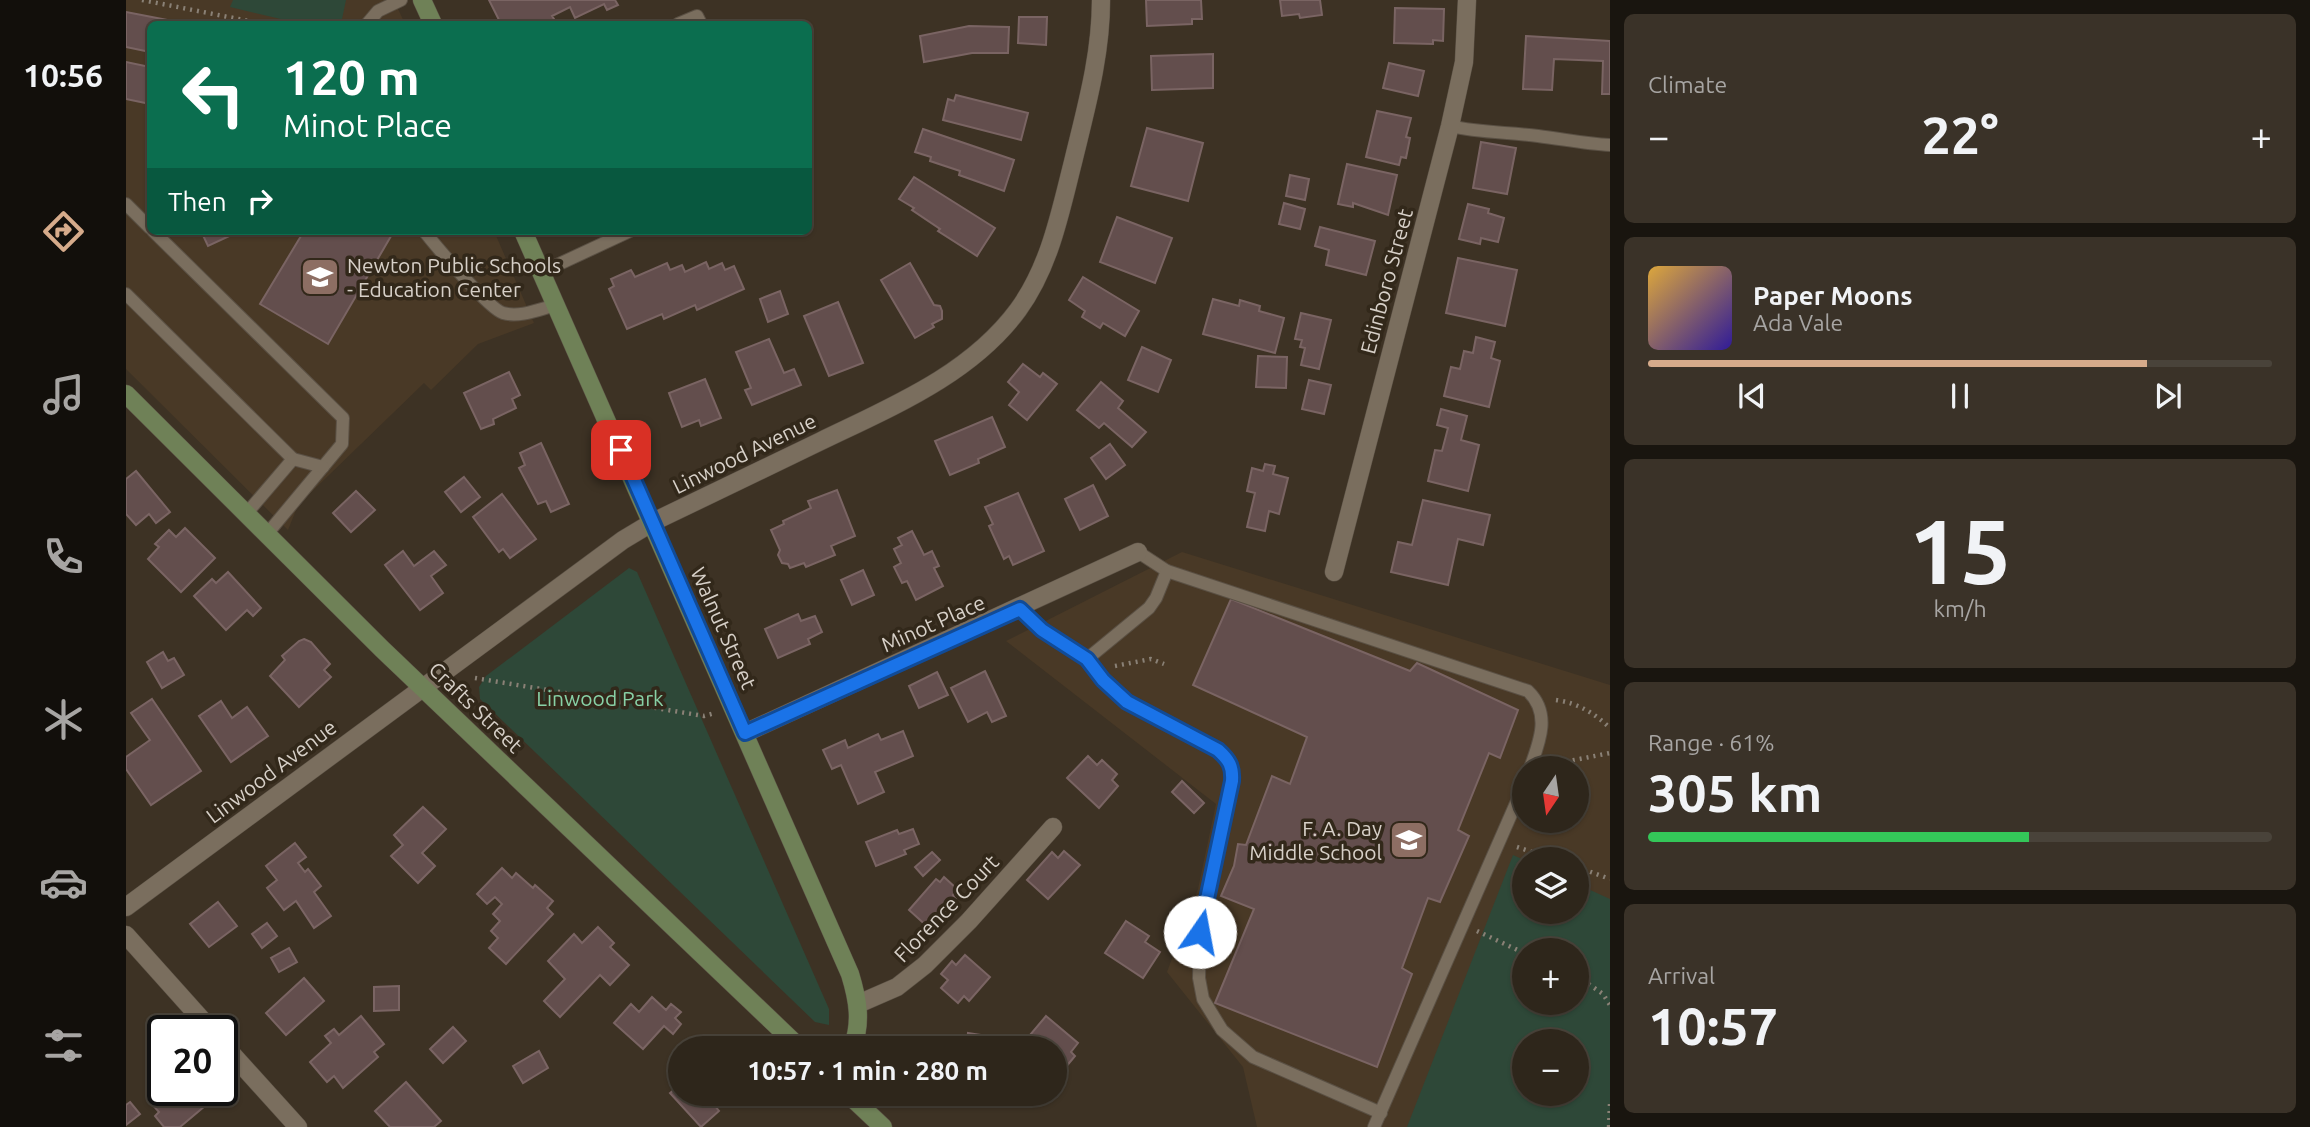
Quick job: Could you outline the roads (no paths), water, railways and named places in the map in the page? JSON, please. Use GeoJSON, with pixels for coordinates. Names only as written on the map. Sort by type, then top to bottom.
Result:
{"type":"FeatureCollection","features":[{"type":"Feature","properties":{"kind":"main road"},"geometry":{"type":"LineString","coordinates":[[422,0],[432,21]]}},
{"type":"Feature","properties":{"kind":"main road","name":"Walnut Street"},"geometry":{"type":"LineString","coordinates":[[525,235],[846,965],[858,1004],[856,1036]]}},
{"type":"Feature","properties":{"kind":"main road","name":"Crafts Street"},"geometry":{"type":"LineString","coordinates":[[126,394],[422,687],[787,1036]]}},
{"type":"Feature","properties":{"kind":"main road"},"geometry":{"type":"LineString","coordinates":[[861,1106],[883,1127]]}},
{"type":"Feature","properties":{"kind":"street","name":"Linwood Avenue"},"geometry":{"type":"LineString","coordinates":[[126,907],[622,540],[653,522],[918,393],[962,365],[1008,322],[1033,285],[1054,236],[1094,76],[1101,0]]}},
{"type":"Feature","properties":{"kind":"street","name":"Edinboro Street"},"geometry":{"type":"LineString","coordinates":[[1334,572],[1450,126],[1464,62],[1467,0]]}},
{"type":"Feature","properties":{"kind":"street","name":"Minot Place"},"geometry":{"type":"LineString","coordinates":[[745,733],[1020,609],[1138,552]]}},
{"type":"Feature","properties":{"kind":"street","name":"Florence Court"},"geometry":{"type":"LineString","coordinates":[[858,1004],[897,986],[925,965],[1054,827]]}},
{"type":"Feature","properties":{"kind":"street"},"geometry":{"type":"LineString","coordinates":[[126,935],[198,1015]]}},
{"type":"Feature","properties":{"kind":"street"},"geometry":{"type":"LineString","coordinates":[[238,1061],[298,1127]]}},
{"type":"Feature","properties":{"kind":"lane"},"geometry":{"type":"LineString","coordinates":[[370,21],[378,11],[401,0]]}},
{"type":"Feature","properties":{"kind":"lane"},"geometry":{"type":"LineString","coordinates":[[685,21],[697,16],[700,21]]}},
{"type":"Feature","properties":{"kind":"lane"},"geometry":{"type":"LineString","coordinates":[[1450,126],[1477,132],[1535,135],[1584,144],[1610,145]]}},
{"type":"Feature","properties":{"kind":"lane"},"geometry":{"type":"LineString","coordinates":[[126,204],[147,225]]}},
{"type":"Feature","properties":{"kind":"lane"},"geometry":{"type":"LineString","coordinates":[[157,235],[343,418],[342,444],[267,534]]}},
{"type":"Feature","properties":{"kind":"lane"},"geometry":{"type":"LineString","coordinates":[[428,235],[474,288],[501,313],[521,314],[556,305]]}},
{"type":"Feature","properties":{"kind":"lane"},"geometry":{"type":"LineString","coordinates":[[542,272],[621,235]]}},
{"type":"Feature","properties":{"kind":"lane"},"geometry":{"type":"LineString","coordinates":[[126,294],[293,459],[323,467]]}},
{"type":"Feature","properties":{"kind":"lane"},"geometry":{"type":"LineString","coordinates":[[246,514],[293,459]]}},
{"type":"Feature","properties":{"kind":"lane"},"geometry":{"type":"LineString","coordinates":[[1138,552],[1167,571],[1528,691],[1538,701],[1543,713],[1534,756]]}},
{"type":"Feature","properties":{"kind":"lane"},"geometry":{"type":"LineString","coordinates":[[1087,659],[1149,608],[1167,571]]}},
{"type":"Feature","properties":{"kind":"lane"},"geometry":{"type":"LineString","coordinates":[[1020,609],[1042,630],[1087,659],[1103,680],[1127,702],[1218,750],[1229,760],[1233,769],[1200,932],[1198,956],[1203,999],[1222,1030],[1253,1057],[1381,1112]]}},
{"type":"Feature","properties":{"kind":"lane"},"geometry":{"type":"LineString","coordinates":[[1374,1127],[1512,812]]}},
{"type":"Feature","properties":{"kind":"place","name":"Newton Public Schools - Education Center"},"geometry":{"type":"Point","coordinates":[320,277]}},
{"type":"Feature","properties":{"kind":"place","name":"F. A. Day Middle School"},"geometry":{"type":"Point","coordinates":[1409,840]}},
{"type":"Feature","properties":{"kind":"park label","name":"Linwood Park"},"geometry":{"type":"Point","coordinates":[600,698]}}]}
